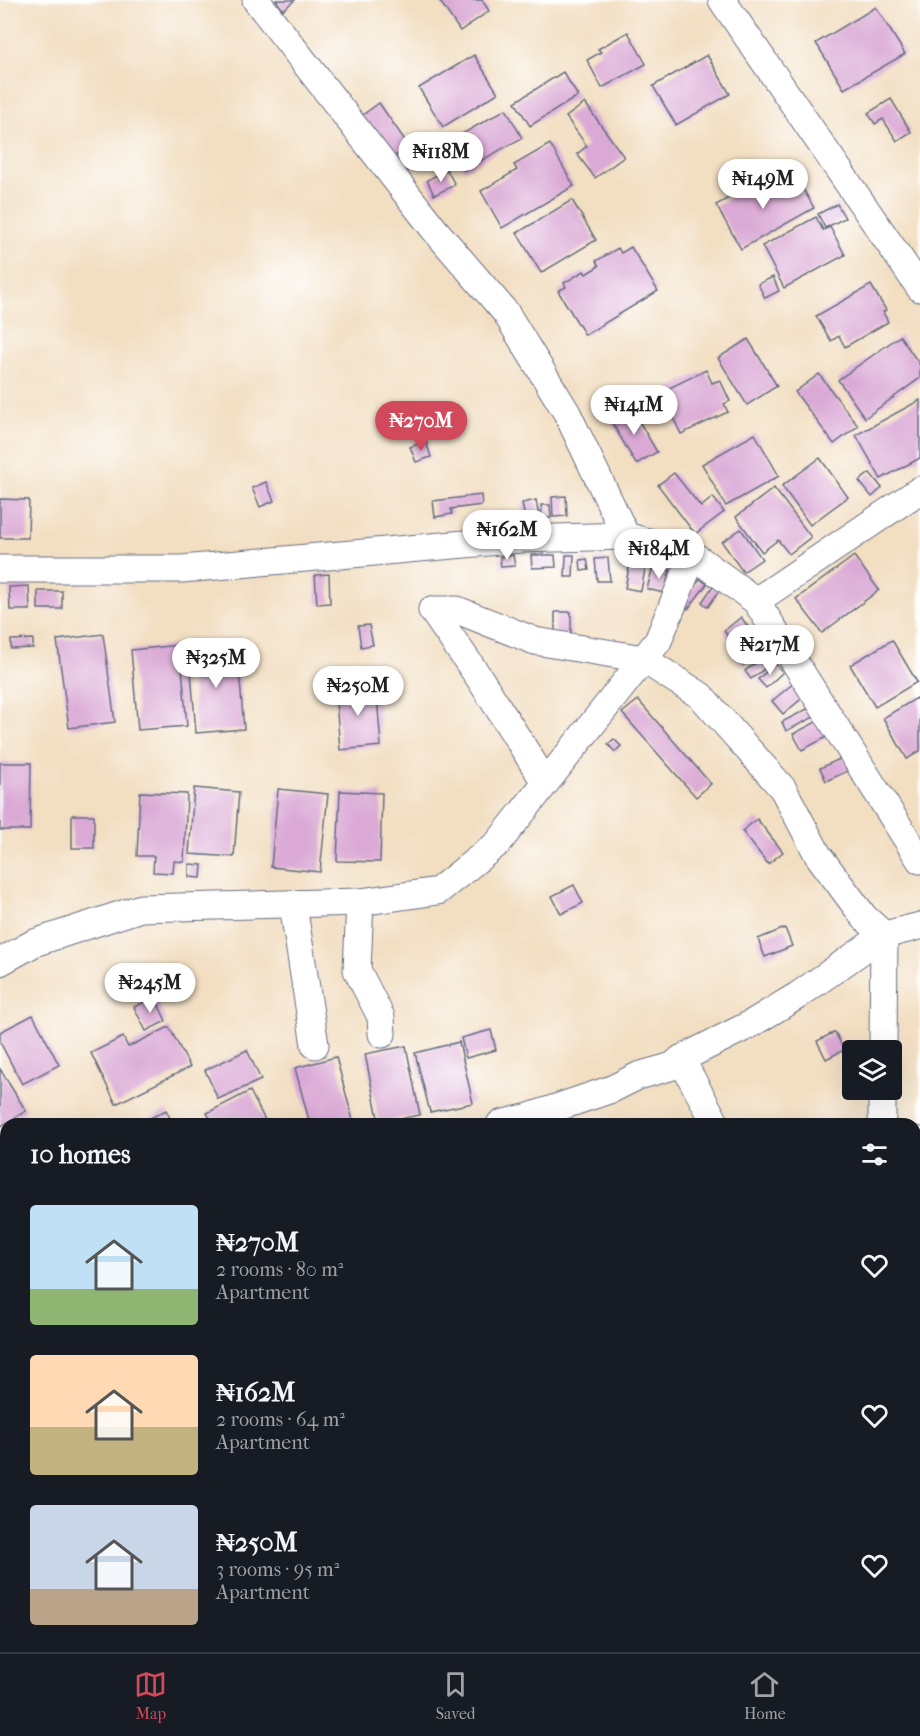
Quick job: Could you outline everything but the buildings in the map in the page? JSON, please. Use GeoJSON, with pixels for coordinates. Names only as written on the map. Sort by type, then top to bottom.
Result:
{"type":"FeatureCollection","features":[{"type":"Feature","properties":{"kind":"street"},"geometry":{"type":"LineString","coordinates":[[256,0],[434,229],[506,313],[567,413],[626,536]]}},
{"type":"Feature","properties":{"kind":"street"},"geometry":{"type":"LineString","coordinates":[[722,0],[920,288]]}},
{"type":"Feature","properties":{"kind":"street"},"geometry":{"type":"LineString","coordinates":[[756,601],[920,490]]}},
{"type":"Feature","properties":{"kind":"street"},"geometry":{"type":"LineString","coordinates":[[0,569],[183,569],[521,539],[626,536],[693,555],[756,601],[919,854]]}},
{"type":"Feature","properties":{"kind":"street"},"geometry":{"type":"LineString","coordinates":[[1,959],[34,943],[141,908],[360,902],[438,891],[498,843],[658,641],[693,555]]}},
{"type":"Feature","properties":{"kind":"street"},"geometry":{"type":"LineString","coordinates":[[545,782],[468,660],[432,610],[457,610],[535,641],[643,659],[701,696],[783,789],[818,855],[864,917],[884,935],[883,1040]]}},
{"type":"Feature","properties":{"kind":"street"},"geometry":{"type":"LineString","coordinates":[[360,902],[357,970],[381,1017],[382,1034]]}},
{"type":"Feature","properties":{"kind":"street"},"geometry":{"type":"LineString","coordinates":[[293,905],[315,1044]]}},
{"type":"Feature","properties":{"kind":"street"},"geometry":{"type":"LineString","coordinates":[[525,1118],[612,1089],[638,1076],[673,1066],[681,1059],[749,1025],[797,996],[884,935],[920,926]]}},
{"type":"Feature","properties":{"kind":"street"},"geometry":{"type":"LineString","coordinates":[[681,1059],[713,1118]]}}]}
